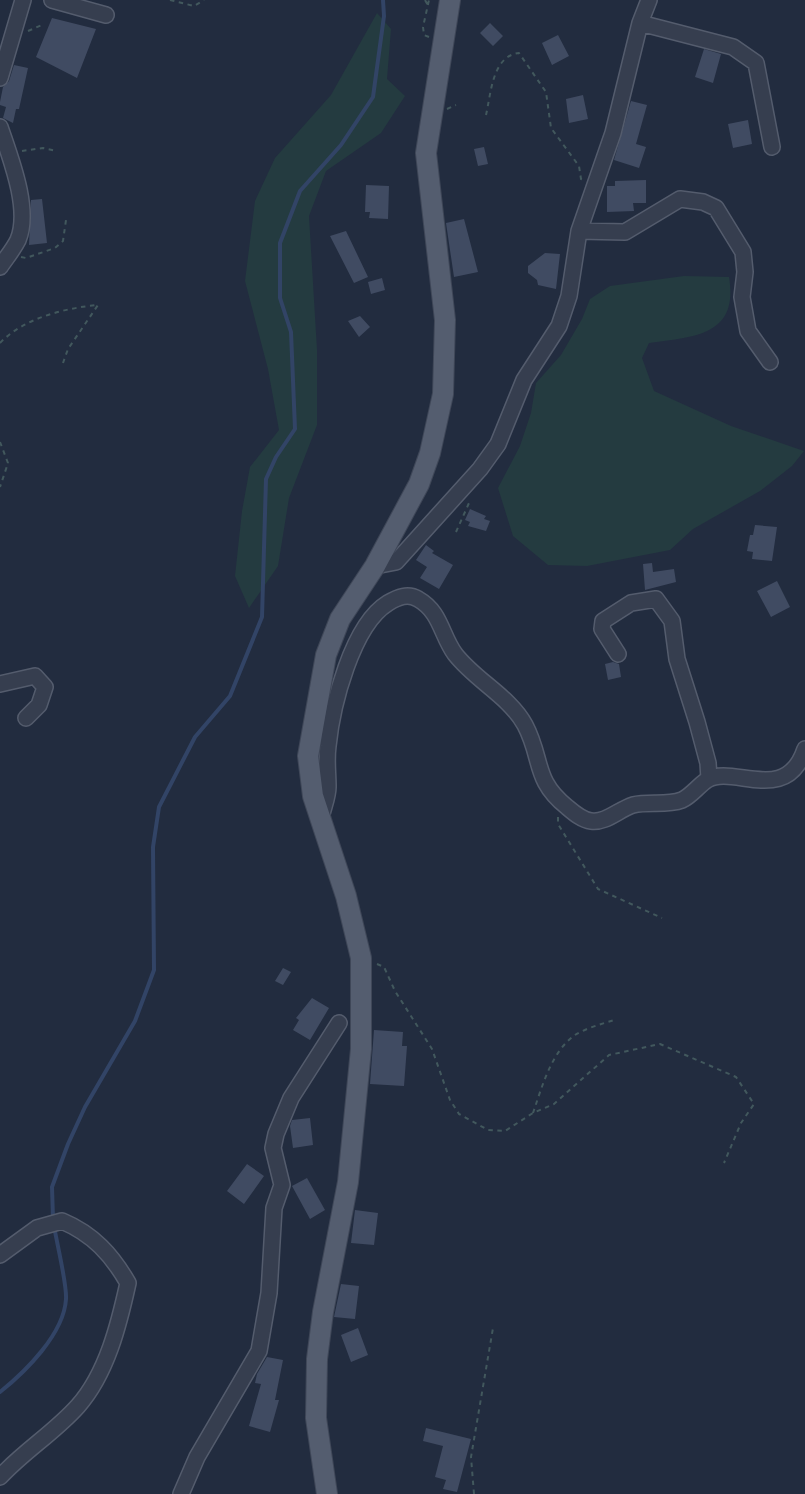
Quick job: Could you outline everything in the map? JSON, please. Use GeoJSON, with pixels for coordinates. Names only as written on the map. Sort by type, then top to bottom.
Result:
{"type":"FeatureCollection","features":[{"type":"Feature","properties":{"kind":"main road"},"geometry":{"type":"LineString","coordinates":[[327,1494],[316,1418],[317,1359],[323,1312],[348,1182],[361,1049],[361,958],[346,896],[313,796],[308,756],[326,656],[340,619],[408,510],[430,453],[443,394],[445,320],[426,153],[450,0]]}},
{"type":"Feature","properties":{"kind":"street"},"geometry":{"type":"LineString","coordinates":[[0,78],[23,0]]}},
{"type":"Feature","properties":{"kind":"street"},"geometry":{"type":"LineString","coordinates":[[51,0],[106,15]]}},
{"type":"Feature","properties":{"kind":"street"},"geometry":{"type":"LineString","coordinates":[[375,566],[396,562],[498,444],[524,380],[559,326],[569,296],[579,231],[613,133],[640,23],[649,0]]}},
{"type":"Feature","properties":{"kind":"street"},"geometry":{"type":"LineString","coordinates":[[640,23],[733,47],[756,63],[772,147]]}},
{"type":"Feature","properties":{"kind":"street"},"geometry":{"type":"LineString","coordinates":[[0,127],[10,154],[20,211],[18,238],[0,267]]}},
{"type":"Feature","properties":{"kind":"street"},"geometry":{"type":"LineString","coordinates":[[579,231],[625,232],[680,199],[702,202],[716,208],[743,252],[745,272],[742,297],[748,331],[770,362]]}},
{"type":"Feature","properties":{"kind":"street"},"geometry":{"type":"LineString","coordinates":[[321,818],[328,789],[330,726],[345,675],[366,627],[374,616],[385,605],[404,596],[413,596],[428,606],[441,623],[449,646],[459,659],[480,681],[514,708],[534,746],[543,781],[563,804],[583,819],[592,822],[605,820],[632,806],[668,804],[684,799],[709,779],[735,778],[751,781],[789,774],[797,766],[805,750]]}},
{"type":"Feature","properties":{"kind":"street"},"geometry":{"type":"LineString","coordinates":[[618,654],[602,629],[603,621],[631,603],[656,599],[672,621],[677,659],[702,743],[709,779]]}},
{"type":"Feature","properties":{"kind":"street"},"geometry":{"type":"LineString","coordinates":[[0,684],[35,676],[45,687],[39,705],[26,718]]}},
{"type":"Feature","properties":{"kind":"street"},"geometry":{"type":"LineString","coordinates":[[181,1494],[197,1457],[259,1351],[269,1293],[274,1208],[282,1185],[273,1148],[276,1134],[291,1098],[339,1023]]}},
{"type":"Feature","properties":{"kind":"street"},"geometry":{"type":"LineString","coordinates":[[0,1255],[37,1228],[62,1221],[85,1233],[112,1256],[128,1283],[120,1322],[103,1365],[79,1405],[18,1457],[0,1477]]}},
{"type":"Feature","properties":{"kind":"path"},"geometry":{"type":"LineString","coordinates":[[170,0],[194,6],[204,0]]}},
{"type":"Feature","properties":{"kind":"path"},"geometry":{"type":"LineString","coordinates":[[425,0],[429,7]]}},
{"type":"Feature","properties":{"kind":"path"},"geometry":{"type":"LineString","coordinates":[[429,0],[423,27],[424,35],[443,41]]}},
{"type":"Feature","properties":{"kind":"path"},"geometry":{"type":"LineString","coordinates":[[486,115],[497,71],[503,60],[519,52],[546,92],[554,134],[579,166],[581,178],[595,184]]}},
{"type":"Feature","properties":{"kind":"path"},"geometry":{"type":"LineString","coordinates":[[10,154],[43,148],[57,151]]}},
{"type":"Feature","properties":{"kind":"path"},"geometry":{"type":"LineString","coordinates":[[11,252],[26,258],[55,248],[63,241],[66,220]]}},
{"type":"Feature","properties":{"kind":"path"},"geometry":{"type":"LineString","coordinates":[[0,343],[17,329],[38,318],[98,305],[68,349],[63,363]]}},
{"type":"Feature","properties":{"kind":"path"},"geometry":{"type":"LineString","coordinates":[[0,442],[8,463],[0,487]]}},
{"type":"Feature","properties":{"kind":"path"},"geometry":{"type":"LineString","coordinates":[[456,532],[469,503],[460,490]]}},
{"type":"Feature","properties":{"kind":"path"},"geometry":{"type":"LineString","coordinates":[[563,804],[558,814],[558,824],[598,889],[662,918]]}},
{"type":"Feature","properties":{"kind":"path"},"geometry":{"type":"LineString","coordinates":[[361,958],[384,967],[395,991],[432,1049],[450,1100],[459,1114],[488,1130],[505,1131],[533,1113],[554,1104],[609,1055],[660,1044],[736,1077],[754,1104],[741,1123],[724,1163]]}},
{"type":"Feature","properties":{"kind":"path"},"geometry":{"type":"LineString","coordinates":[[533,1113],[546,1076],[559,1051],[575,1035],[614,1020]]}},
{"type":"Feature","properties":{"kind":"path"},"geometry":{"type":"LineString","coordinates":[[474,1494],[473,1446],[493,1328]]}},
{"type":"Feature","properties":{"kind":"green space"},"geometry":{"type":"Polygon","coordinates":[[[377,13],[391,29],[387,79],[405,96],[381,133],[326,171],[309,216],[317,350],[317,425],[289,498],[278,566],[249,608],[235,576],[242,511],[250,467],[279,430],[268,369],[245,281],[255,201],[275,158],[331,95],[377,13]]]}},
{"type":"Feature","properties":{"kind":"green space"},"geometry":{"type":"Polygon","coordinates":[[[684,276],[729,277],[730,297],[727,311],[720,322],[710,330],[697,335],[649,343],[642,358],[654,391],[731,426],[804,451],[792,466],[760,491],[693,529],[670,550],[587,566],[548,565],[513,536],[498,488],[520,446],[531,413],[536,383],[561,355],[582,319],[590,299],[610,286],[684,276]]]}},
{"type":"Feature","properties":{"kind":"building"},"geometry":{"type":"Polygon","coordinates":[[[52,18],[96,29],[77,78],[36,57],[52,18]]]}},
{"type":"Feature","properties":{"kind":"building"},"geometry":{"type":"Polygon","coordinates":[[[490,23],[503,36],[493,46],[480,33],[490,23]]]}},
{"type":"Feature","properties":{"kind":"building"},"geometry":{"type":"Polygon","coordinates":[[[558,35],[569,56],[552,65],[542,43],[558,35]]]}},
{"type":"Feature","properties":{"kind":"building"},"geometry":{"type":"Polygon","coordinates":[[[704,49],[721,54],[713,83],[695,77],[704,49]]]}},
{"type":"Feature","properties":{"kind":"building"},"geometry":{"type":"Polygon","coordinates":[[[14,65],[28,68],[19,109],[16,109],[13,123],[3,118],[6,107],[0,105],[0,102],[3,87],[9,81],[14,65]]]}},
{"type":"Feature","properties":{"kind":"building"},"geometry":{"type":"Polygon","coordinates":[[[583,95],[588,119],[569,123],[566,99],[583,95]]]}},
{"type":"Feature","properties":{"kind":"building"},"geometry":{"type":"Polygon","coordinates":[[[631,101],[647,105],[636,144],[646,147],[639,168],[614,160],[631,101]]]}},
{"type":"Feature","properties":{"kind":"building"},"geometry":{"type":"Polygon","coordinates":[[[748,120],[752,144],[733,148],[728,124],[748,120]]]}},
{"type":"Feature","properties":{"kind":"building"},"geometry":{"type":"Polygon","coordinates":[[[484,147],[488,164],[478,166],[474,149],[484,147]]]}},
{"type":"Feature","properties":{"kind":"building"},"geometry":{"type":"Polygon","coordinates":[[[646,180],[646,203],[633,203],[634,211],[607,212],[607,186],[615,186],[615,181],[646,180]]]}},
{"type":"Feature","properties":{"kind":"building"},"geometry":{"type":"Polygon","coordinates":[[[366,185],[389,186],[388,219],[369,218],[370,212],[365,212],[366,185]]]}},
{"type":"Feature","properties":{"kind":"building"},"geometry":{"type":"Polygon","coordinates":[[[42,199],[47,243],[29,245],[31,200],[42,199]]]}},
{"type":"Feature","properties":{"kind":"building"},"geometry":{"type":"Polygon","coordinates":[[[464,219],[478,272],[454,277],[446,223],[464,219]]]}},
{"type":"Feature","properties":{"kind":"building"},"geometry":{"type":"Polygon","coordinates":[[[346,231],[368,277],[354,283],[330,236],[346,231]]]}},
{"type":"Feature","properties":{"kind":"building"},"geometry":{"type":"Polygon","coordinates":[[[545,253],[560,254],[556,289],[538,285],[537,280],[528,273],[528,266],[545,253]]]}},
{"type":"Feature","properties":{"kind":"building"},"geometry":{"type":"Polygon","coordinates":[[[382,278],[385,290],[371,294],[368,282],[382,278]]]}},
{"type":"Feature","properties":{"kind":"building"},"geometry":{"type":"Polygon","coordinates":[[[360,316],[370,327],[359,337],[348,321],[360,316]]]}},
{"type":"Feature","properties":{"kind":"building"},"geometry":{"type":"Polygon","coordinates":[[[470,509],[486,516],[484,519],[490,521],[486,531],[468,526],[470,522],[465,520],[470,509]]]}},
{"type":"Feature","properties":{"kind":"building"},"geometry":{"type":"Polygon","coordinates":[[[755,525],[777,527],[772,561],[752,559],[753,552],[747,551],[750,535],[753,535],[755,525]]]}},
{"type":"Feature","properties":{"kind":"building"},"geometry":{"type":"Polygon","coordinates":[[[426,545],[434,551],[432,553],[453,565],[439,589],[420,578],[427,567],[416,560],[426,545]]]}},
{"type":"Feature","properties":{"kind":"building"},"geometry":{"type":"Polygon","coordinates":[[[652,563],[653,572],[674,569],[676,582],[645,590],[643,564],[652,563]]]}},
{"type":"Feature","properties":{"kind":"building"},"geometry":{"type":"Polygon","coordinates":[[[777,581],[790,607],[771,617],[757,591],[777,581]]]}},
{"type":"Feature","properties":{"kind":"building"},"geometry":{"type":"Polygon","coordinates":[[[613,662],[619,664],[621,677],[608,680],[605,664],[613,662]]]}},
{"type":"Feature","properties":{"kind":"building"},"geometry":{"type":"Polygon","coordinates":[[[283,968],[291,972],[283,985],[275,981],[283,968]]]}},
{"type":"Feature","properties":{"kind":"building"},"geometry":{"type":"Polygon","coordinates":[[[312,998],[329,1008],[310,1040],[293,1030],[299,1020],[296,1018],[312,998]]]}},
{"type":"Feature","properties":{"kind":"building"},"geometry":{"type":"Polygon","coordinates":[[[374,1030],[403,1032],[402,1046],[407,1046],[404,1086],[370,1084],[374,1030]]]}},
{"type":"Feature","properties":{"kind":"building"},"geometry":{"type":"Polygon","coordinates":[[[310,1118],[313,1145],[293,1148],[290,1126],[292,1120],[310,1118]]]}},
{"type":"Feature","properties":{"kind":"building"},"geometry":{"type":"Polygon","coordinates":[[[247,1164],[264,1176],[244,1204],[227,1191],[247,1164]]]}},
{"type":"Feature","properties":{"kind":"building"},"geometry":{"type":"Polygon","coordinates":[[[307,1178],[325,1210],[310,1219],[292,1186],[307,1178]]]}},
{"type":"Feature","properties":{"kind":"building"},"geometry":{"type":"Polygon","coordinates":[[[355,1210],[378,1213],[374,1245],[351,1243],[355,1210]]]}},
{"type":"Feature","properties":{"kind":"building"},"geometry":{"type":"Polygon","coordinates":[[[341,1284],[359,1286],[355,1319],[334,1317],[341,1284]]]}},
{"type":"Feature","properties":{"kind":"building"},"geometry":{"type":"Polygon","coordinates":[[[358,1328],[368,1355],[351,1362],[341,1335],[358,1328]]]}},
{"type":"Feature","properties":{"kind":"building"},"geometry":{"type":"Polygon","coordinates":[[[267,1357],[283,1360],[275,1400],[279,1400],[270,1432],[249,1426],[261,1384],[255,1383],[257,1374],[267,1357]]]}},
{"type":"Feature","properties":{"kind":"building"},"geometry":{"type":"Polygon","coordinates":[[[426,1428],[471,1439],[457,1492],[443,1489],[446,1480],[435,1477],[443,1446],[423,1441],[426,1428]]]}},
{"type":"Feature","properties":{"kind":"waterway"},"geometry":{"type":"LineString","coordinates":[[53,1219],[52,1187],[68,1144],[85,1107],[135,1021],[154,970],[153,847],[159,807],[195,737],[230,696],[262,617],[266,479],[276,457],[295,429],[291,332],[280,298],[280,243],[300,191],[341,145],[373,97],[384,16],[383,0]]}},
{"type":"Feature","properties":{"kind":"waterway"},"geometry":{"type":"LineString","coordinates":[[0,1392],[42,1351],[51,1339],[64,1312],[65,1284],[54,1226]]}}]}
